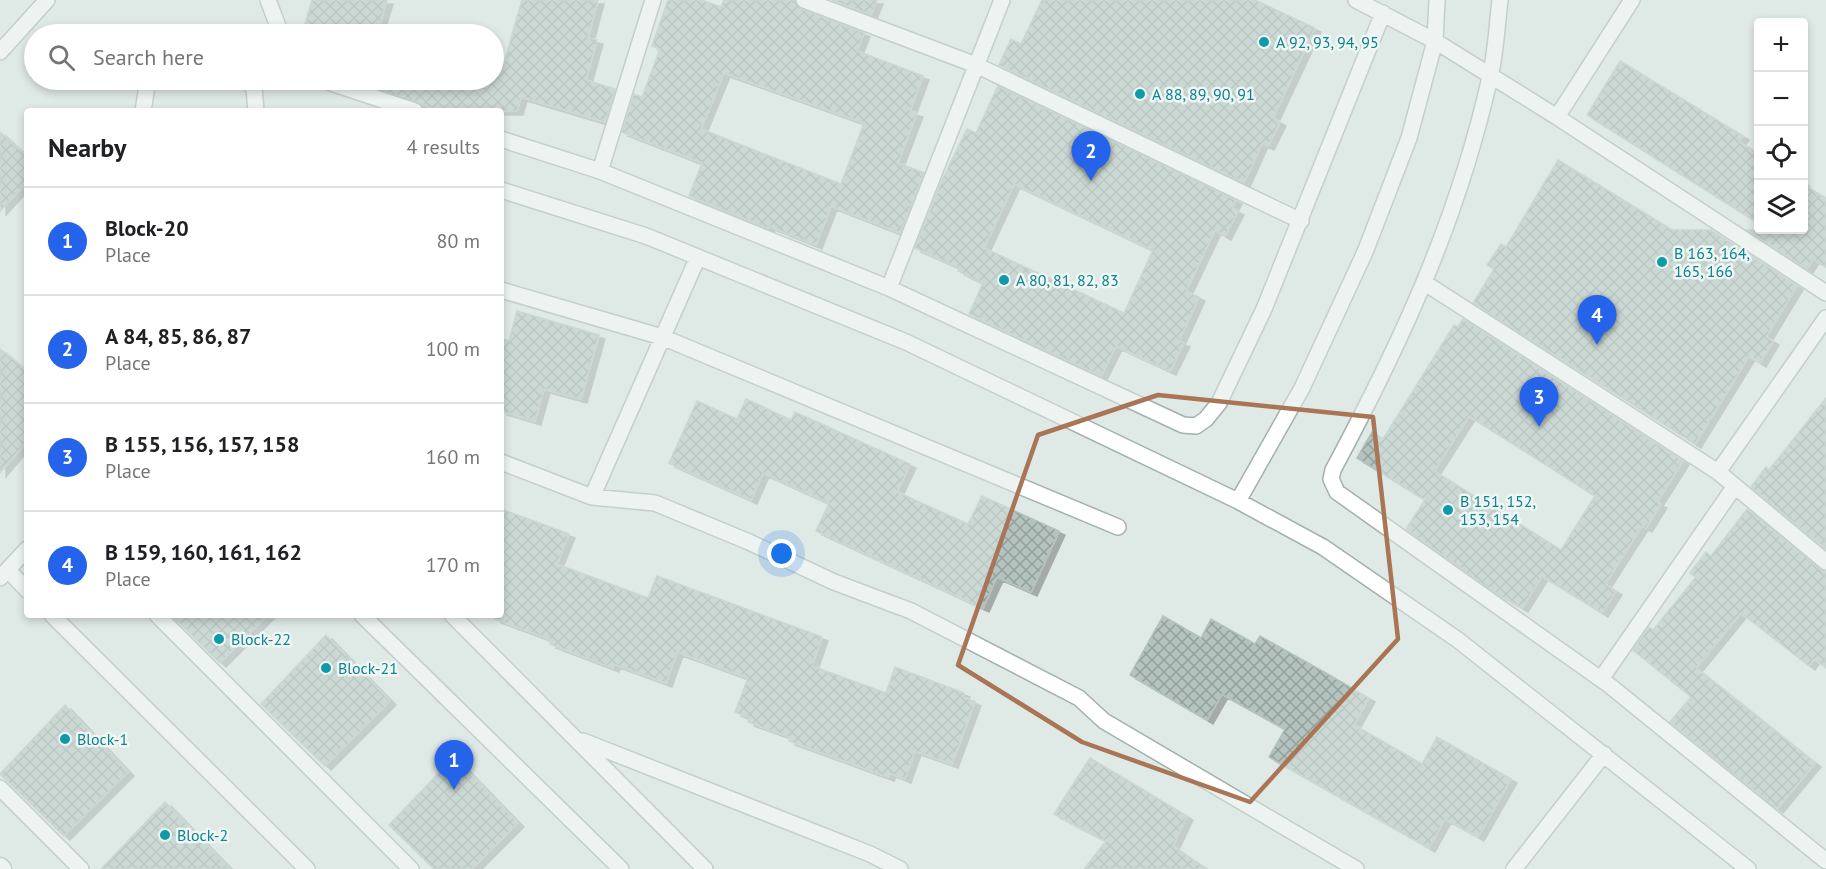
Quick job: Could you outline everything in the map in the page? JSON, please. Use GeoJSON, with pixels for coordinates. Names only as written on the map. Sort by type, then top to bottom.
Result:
{"type":"FeatureCollection","features":[{"type":"Feature","properties":{"kind":"lane"},"geometry":{"type":"LineString","coordinates":[[0,52],[47,0]]}},
{"type":"Feature","properties":{"kind":"lane"},"geometry":{"type":"LineString","coordinates":[[600,171],[653,0]]}},
{"type":"Feature","properties":{"kind":"lane"},"geometry":{"type":"LineString","coordinates":[[804,0],[976,65],[1301,221]]}},
{"type":"Feature","properties":{"kind":"lane"},"geometry":{"type":"LineString","coordinates":[[889,288],[1002,0]]}},
{"type":"Feature","properties":{"kind":"lane"},"geometry":{"type":"LineString","coordinates":[[1356,0],[1435,41],[1557,117],[1826,293]]}},
{"type":"Feature","properties":{"kind":"lane"},"geometry":{"type":"LineString","coordinates":[[1238,501],[1302,388],[1365,252],[1409,138],[1435,41],[1437,0]]}},
{"type":"Feature","properties":{"kind":"lane"},"geometry":{"type":"LineString","coordinates":[[1500,0],[1490,76],[1448,224],[1425,283],[1386,370],[1333,470],[1333,486],[1356,506],[1601,679],[1826,861]]}},
{"type":"Feature","properties":{"kind":"lane"},"geometry":{"type":"LineString","coordinates":[[1557,117],[1632,0]]}},
{"type":"Feature","properties":{"kind":"lane"},"geometry":{"type":"LineString","coordinates":[[270,1],[278,24]]}},
{"type":"Feature","properties":{"kind":"lane"},"geometry":{"type":"LineString","coordinates":[[504,140],[600,171],[889,288],[1183,425],[1196,426],[1206,419],[1219,403],[1264,309],[1383,13]]}},
{"type":"Feature","properties":{"kind":"lane"},"geometry":{"type":"LineString","coordinates":[[143,108],[146,90]]}},
{"type":"Feature","properties":{"kind":"lane"},"geometry":{"type":"LineString","coordinates":[[254,90],[256,108]]}},
{"type":"Feature","properties":{"kind":"lane"},"geometry":{"type":"LineString","coordinates":[[352,90],[406,108]]}},
{"type":"Feature","properties":{"kind":"lane"},"geometry":{"type":"LineString","coordinates":[[504,191],[646,236],[906,342],[1238,501],[1323,547],[1449,633],[1748,869]]}},
{"type":"Feature","properties":{"kind":"lane"},"geometry":{"type":"LineString","coordinates":[[592,497],[698,257]]}},
{"type":"Feature","properties":{"kind":"lane"},"geometry":{"type":"LineString","coordinates":[[1425,283],[1718,472],[1826,562]]}},
{"type":"Feature","properties":{"kind":"lane"},"geometry":{"type":"LineString","coordinates":[[504,291],[662,337],[1118,527]]}},
{"type":"Feature","properties":{"kind":"lane"},"geometry":{"type":"LineString","coordinates":[[1718,472],[1826,318]]}},
{"type":"Feature","properties":{"kind":"lane"},"geometry":{"type":"LineString","coordinates":[[504,463],[592,497],[655,503],[749,542],[834,582],[911,611],[1079,698],[1104,721],[1356,869]]}},
{"type":"Feature","properties":{"kind":"lane"},"geometry":{"type":"LineString","coordinates":[[1601,679],[1735,486]]}},
{"type":"Feature","properties":{"kind":"lane"},"geometry":{"type":"LineString","coordinates":[[24,552],[4,574],[24,588]]}},
{"type":"Feature","properties":{"kind":"lane"},"geometry":{"type":"LineString","coordinates":[[55,618],[307,869]]}},
{"type":"Feature","properties":{"kind":"lane"},"geometry":{"type":"LineString","coordinates":[[160,618],[411,869]]}},
{"type":"Feature","properties":{"kind":"lane"},"geometry":{"type":"LineString","coordinates":[[365,618],[621,869]]}},
{"type":"Feature","properties":{"kind":"lane"},"geometry":{"type":"LineString","coordinates":[[455,618],[705,869]]}},
{"type":"Feature","properties":{"kind":"lane"},"geometry":{"type":"LineString","coordinates":[[576,738],[870,854],[900,869]]}},
{"type":"Feature","properties":{"kind":"lane"},"geometry":{"type":"LineString","coordinates":[[1514,869],[1604,754]]}},
{"type":"Feature","properties":{"kind":"lane"},"geometry":{"type":"LineString","coordinates":[[0,788],[81,869]]}},
{"type":"Feature","properties":{"kind":"highlighted area"},"geometry":{"type":"Polygon","coordinates":[[[1158,395],[1373,417],[1398,639],[1250,802],[1082,742],[958,665],[1038,435],[1158,395]]]}},
{"type":"Feature","properties":{"kind":"building"},"geometry":{"type":"Polygon","coordinates":[[[312,0],[387,0],[380,24],[305,24],[312,0]]]}},
{"type":"Feature","properties":{"kind":"building"},"geometry":{"type":"Polygon","coordinates":[[[522,0],[598,0],[588,38],[597,40],[586,80],[615,89],[605,122],[521,97],[517,111],[504,111],[504,108],[432,108],[381,90],[504,90],[504,63],[522,0]]]}},
{"type":"Feature","properties":{"kind":"building"},"geometry":{"type":"Polygon","coordinates":[[[668,0],[701,0],[721,7],[724,0],[794,0],[801,9],[864,33],[857,51],[923,76],[910,111],[917,113],[898,163],[924,173],[900,233],[831,206],[816,245],[689,196],[702,163],[622,132],[634,94],[642,97],[660,49],[652,46],[668,0]],[[724,73],[701,129],[841,184],[864,123],[724,73]]]}},
{"type":"Feature","properties":{"kind":"building"},"geometry":{"type":"Polygon","coordinates":[[[832,0],[877,0],[871,15],[832,0]]]}},
{"type":"Feature","properties":{"kind":"building"},"geometry":{"type":"Polygon","coordinates":[[[1042,0],[1255,0],[1315,28],[1273,118],[1280,122],[1268,146],[1262,143],[1244,183],[999,65],[1011,39],[1021,44],[1042,0]]]}},
{"type":"Feature","properties":{"kind":"building"},"geometry":{"type":"Polygon","coordinates":[[[1620,61],[1743,136],[1739,142],[1754,151],[1754,220],[1587,115],[1620,61]]]}},
{"type":"Feature","properties":{"kind":"building"},"geometry":{"type":"Polygon","coordinates":[[[998,86],[1236,200],[1232,208],[1238,211],[1225,236],[1215,230],[1186,291],[1199,297],[1179,341],[1184,343],[1170,371],[1116,346],[1101,376],[969,314],[983,283],[958,271],[960,268],[915,248],[942,180],[967,129],[976,133],[998,86]],[[1014,184],[984,248],[1124,313],[1153,250],[1014,184]]]}},
{"type":"Feature","properties":{"kind":"building"},"geometry":{"type":"Polygon","coordinates":[[[0,132],[24,154],[24,185],[0,211],[0,132]]]}},
{"type":"Feature","properties":{"kind":"building"},"geometry":{"type":"Polygon","coordinates":[[[1558,160],[1672,230],[1711,230],[1797,286],[1766,337],[1773,341],[1760,363],[1749,356],[1695,444],[1473,303],[1494,269],[1487,265],[1501,244],[1506,247],[1558,160]]]}},
{"type":"Feature","properties":{"kind":"building"},"geometry":{"type":"Polygon","coordinates":[[[1808,187],[1826,198],[1826,267],[1813,259],[1807,269],[1747,230],[1754,230],[1754,234],[1808,234],[1808,187]]]}},
{"type":"Feature","properties":{"kind":"building"},"geometry":{"type":"Polygon","coordinates":[[[517,311],[599,335],[581,399],[544,389],[535,421],[504,412],[504,339],[509,341],[517,311]]]}},
{"type":"Feature","properties":{"kind":"building"},"geometry":{"type":"Polygon","coordinates":[[[1463,319],[1683,461],[1657,502],[1661,504],[1646,528],[1642,526],[1605,584],[1616,591],[1602,613],[1542,576],[1522,608],[1494,592],[1406,529],[1425,500],[1357,458],[1372,432],[1383,439],[1454,325],[1458,327],[1463,319]],[[1469,416],[1434,471],[1561,550],[1595,496],[1469,416]]]}},
{"type":"Feature","properties":{"kind":"building"},"geometry":{"type":"Polygon","coordinates":[[[0,349],[24,369],[24,445],[0,473],[0,349]]]}},
{"type":"Feature","properties":{"kind":"building"},"geometry":{"type":"Polygon","coordinates":[[[1826,398],[1826,549],[1751,487],[1766,467],[1769,470],[1826,398]]]}},
{"type":"Feature","properties":{"kind":"building"},"geometry":{"type":"Polygon","coordinates":[[[746,399],[791,420],[795,412],[910,464],[897,492],[968,524],[982,496],[1059,531],[1031,592],[997,577],[983,608],[816,531],[829,503],[763,473],[751,500],[669,463],[697,401],[737,419],[746,399]]]}},
{"type":"Feature","properties":{"kind":"building"},"geometry":{"type":"Polygon","coordinates":[[[1747,509],[1826,572],[1826,668],[1814,659],[1809,666],[1741,613],[1696,668],[1815,763],[1777,809],[1670,722],[1691,697],[1633,650],[1649,627],[1653,630],[1696,577],[1690,573],[1706,552],[1711,556],[1747,509]]]}},
{"type":"Feature","properties":{"kind":"building"},"geometry":{"type":"Polygon","coordinates":[[[504,510],[569,534],[557,564],[648,598],[657,576],[822,637],[812,666],[886,693],[895,667],[964,693],[963,697],[975,702],[952,764],[915,751],[905,779],[890,773],[888,777],[789,741],[790,737],[748,722],[750,718],[735,712],[748,678],[677,652],[666,683],[614,664],[613,668],[550,644],[552,640],[495,619],[504,618],[504,510]]]}},
{"type":"Feature","properties":{"kind":"building"},"geometry":{"type":"Polygon","coordinates":[[[1163,616],[1201,638],[1211,619],[1255,644],[1260,636],[1324,672],[1369,698],[1354,725],[1422,764],[1437,737],[1511,779],[1478,837],[1445,819],[1429,848],[1269,757],[1285,729],[1222,694],[1207,720],[1130,675],[1163,616]]]}},
{"type":"Feature","properties":{"kind":"building","name":"Block-22"},"geometry":{"type":"Polygon","coordinates":[[[174,618],[265,618],[220,663],[174,618]]]}},
{"type":"Feature","properties":{"kind":"building","name":"Block-21"},"geometry":{"type":"Polygon","coordinates":[[[326,635],[390,701],[325,766],[261,704],[326,635]]]}},
{"type":"Feature","properties":{"kind":"building","name":"Block-1"},"geometry":{"type":"Polygon","coordinates":[[[65,705],[128,772],[64,836],[0,774],[65,705]]]}},
{"type":"Feature","properties":{"kind":"building"},"geometry":{"type":"Polygon","coordinates":[[[454,757],[518,823],[472,869],[434,869],[389,825],[454,757]]]}},
{"type":"Feature","properties":{"kind":"building"},"geometry":{"type":"Polygon","coordinates":[[[1090,758],[1187,816],[1173,846],[1207,869],[1084,869],[1106,841],[1054,814],[1090,758]]]}},
{"type":"Feature","properties":{"kind":"building","name":"Block-2"},"geometry":{"type":"Polygon","coordinates":[[[165,802],[230,869],[101,869],[165,802]]]}},
{"type":"Feature","properties":{"kind":"place","name":"A 92, 93, 94, 95"},"geometry":{"type":"Point","coordinates":[1264,42]}},
{"type":"Feature","properties":{"kind":"place","name":"A 88, 89, 90, 91"},"geometry":{"type":"Point","coordinates":[1140,94]}},
{"type":"Feature","properties":{"kind":"place","name":"A 84, 85, 86, 87"},"geometry":{"type":"Point","coordinates":[1091,181]}},
{"type":"Feature","properties":{"kind":"place","name":"B 163, 164, 165, 166"},"geometry":{"type":"Point","coordinates":[1662,262]}},
{"type":"Feature","properties":{"kind":"place","name":"A 80, 81, 82, 83"},"geometry":{"type":"Point","coordinates":[1004,280]}},
{"type":"Feature","properties":{"kind":"place","name":"B 159, 160, 161, 162"},"geometry":{"type":"Point","coordinates":[1597,345]}},
{"type":"Feature","properties":{"kind":"place","name":"B 155, 156, 157, 158"},"geometry":{"type":"Point","coordinates":[1539,427]}},
{"type":"Feature","properties":{"kind":"place","name":"B 151, 152, 153, 154"},"geometry":{"type":"Point","coordinates":[1448,510]}},
{"type":"Feature","properties":{"kind":"place","name":"Block-22"},"geometry":{"type":"Point","coordinates":[219,639]}},
{"type":"Feature","properties":{"kind":"place","name":"Block-21"},"geometry":{"type":"Point","coordinates":[326,668]}},
{"type":"Feature","properties":{"kind":"place","name":"Block-1"},"geometry":{"type":"Point","coordinates":[65,739]}},
{"type":"Feature","properties":{"kind":"place","name":"Block-20"},"geometry":{"type":"Point","coordinates":[454,790]}},
{"type":"Feature","properties":{"kind":"place","name":"Block-2"},"geometry":{"type":"Point","coordinates":[165,835]}}]}
